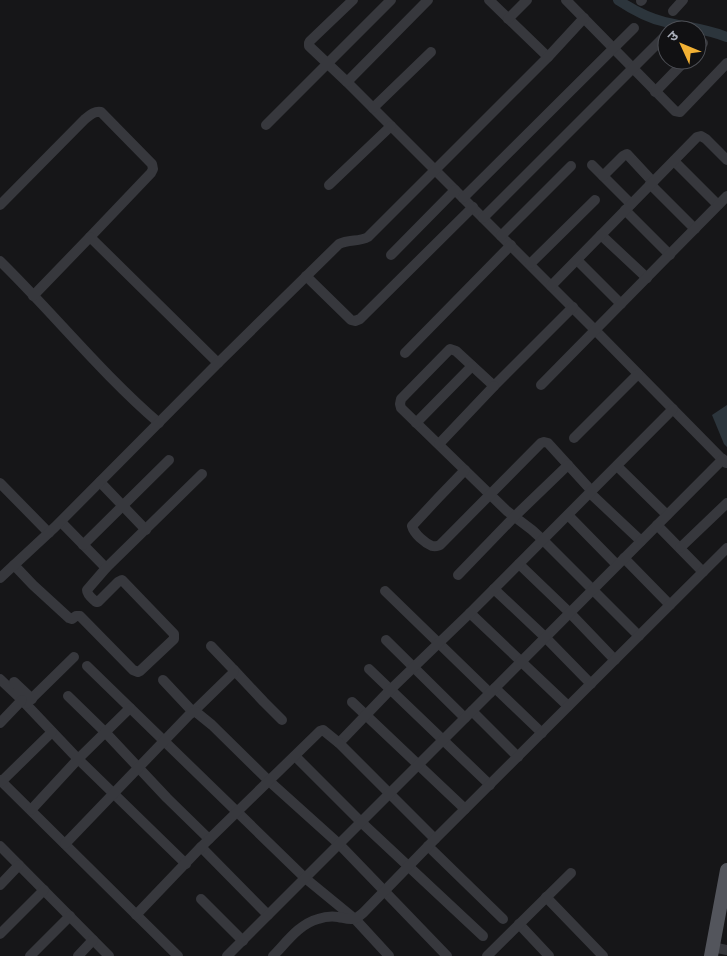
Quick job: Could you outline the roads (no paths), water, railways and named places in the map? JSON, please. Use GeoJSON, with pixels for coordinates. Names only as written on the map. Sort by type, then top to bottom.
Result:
{"type":"FeatureCollection","features":[{"type":"Feature","properties":{"kind":"main road"},"geometry":{"type":"LineString","coordinates":[[712,951],[727,870]]}},
{"type":"Feature","properties":{"kind":"street"},"geometry":{"type":"LineString","coordinates":[[227,956],[667,515],[725,461],[511,245],[309,46],[309,43],[353,0]]}},
{"type":"Feature","properties":{"kind":"street"},"geometry":{"type":"LineString","coordinates":[[266,125],[391,0]]}},
{"type":"Feature","properties":{"kind":"street"},"geometry":{"type":"LineString","coordinates":[[347,82],[428,0]]}},
{"type":"Feature","properties":{"kind":"street"},"geometry":{"type":"LineString","coordinates":[[490,0],[548,57]]}},
{"type":"Feature","properties":{"kind":"street"},"geometry":{"type":"LineString","coordinates":[[508,19],[527,0]]}},
{"type":"Feature","properties":{"kind":"street"},"geometry":{"type":"LineString","coordinates":[[566,0],[675,111],[680,112],[727,63]]}},
{"type":"Feature","properties":{"kind":"street"},"geometry":{"type":"LineString","coordinates":[[673,11],[683,0]]}},
{"type":"Feature","properties":{"kind":"street"},"geometry":{"type":"LineString","coordinates":[[0,578],[61,522],[339,244],[360,241],[368,237],[548,57],[584,18]]}},
{"type":"Feature","properties":{"kind":"street"},"geometry":{"type":"LineString","coordinates":[[463,198],[634,28]]}},
{"type":"Feature","properties":{"kind":"street"},"geometry":{"type":"LineString","coordinates":[[483,218],[657,44]]}},
{"type":"Feature","properties":{"kind":"street"},"geometry":{"type":"LineString","coordinates":[[373,108],[431,52]]}},
{"type":"Feature","properties":{"kind":"street"},"geometry":{"type":"LineString","coordinates":[[655,92],[676,70]]}},
{"type":"Feature","properties":{"kind":"street"},"geometry":{"type":"LineString","coordinates":[[0,205],[85,119],[96,112],[101,112],[152,164],[151,174],[33,296]]}},
{"type":"Feature","properties":{"kind":"street"},"geometry":{"type":"LineString","coordinates":[[329,185],[391,126]]}},
{"type":"Feature","properties":{"kind":"street"},"geometry":{"type":"LineString","coordinates":[[551,286],[697,137],[701,136],[727,160]]}},
{"type":"Feature","properties":{"kind":"street"},"geometry":{"type":"LineString","coordinates":[[603,176],[627,154],[695,229]]}},
{"type":"Feature","properties":{"kind":"street"},"geometry":{"type":"LineString","coordinates":[[674,160],[718,206]]}},
{"type":"Feature","properties":{"kind":"street"},"geometry":{"type":"LineString","coordinates":[[592,165],[670,255]]}},
{"type":"Feature","properties":{"kind":"street"},"geometry":{"type":"LineString","coordinates":[[501,236],[571,166]]}},
{"type":"Feature","properties":{"kind":"street"},"geometry":{"type":"LineString","coordinates":[[391,255],[455,190]]}},
{"type":"Feature","properties":{"kind":"street"},"geometry":{"type":"LineString","coordinates":[[540,385],[727,196]]}},
{"type":"Feature","properties":{"kind":"street"},"geometry":{"type":"LineString","coordinates":[[530,264],[595,200]]}},
{"type":"Feature","properties":{"kind":"street"},"geometry":{"type":"LineString","coordinates":[[306,276],[350,320],[360,319],[473,208]]}},
{"type":"Feature","properties":{"kind":"street"},"geometry":{"type":"LineString","coordinates":[[601,235],[647,278]]}},
{"type":"Feature","properties":{"kind":"street"},"geometry":{"type":"LineString","coordinates":[[90,237],[218,363]]}},
{"type":"Feature","properties":{"kind":"street"},"geometry":{"type":"LineString","coordinates":[[405,353],[511,245]]}},
{"type":"Feature","properties":{"kind":"street"},"geometry":{"type":"LineString","coordinates":[[577,260],[621,304]]}},
{"type":"Feature","properties":{"kind":"street"},"geometry":{"type":"LineString","coordinates":[[0,261],[117,383],[159,423]]}},
{"type":"Feature","properties":{"kind":"street"},"geometry":{"type":"LineString","coordinates":[[439,444],[573,307]]}},
{"type":"Feature","properties":{"kind":"street"},"geometry":{"type":"LineString","coordinates":[[494,386],[454,349],[450,349],[401,399],[400,404],[401,408],[490,496],[543,540],[639,636]]}},
{"type":"Feature","properties":{"kind":"street"},"geometry":{"type":"LineString","coordinates":[[416,423],[472,366]]}},
{"type":"Feature","properties":{"kind":"street"},"geometry":{"type":"LineString","coordinates":[[574,438],[638,374]]}},
{"type":"Feature","properties":{"kind":"street"},"geometry":{"type":"LineString","coordinates":[[339,743],[673,409]]}},
{"type":"Feature","properties":{"kind":"street"},"geometry":{"type":"LineString","coordinates":[[464,470],[412,526],[415,533],[432,546],[440,545],[544,442],[548,442],[590,490],[641,541]]}},
{"type":"Feature","properties":{"kind":"street"},"geometry":{"type":"LineString","coordinates":[[83,545],[169,460]]}},
{"type":"Feature","properties":{"kind":"street"},"geometry":{"type":"LineString","coordinates":[[458,575],[568,464]]}},
{"type":"Feature","properties":{"kind":"street"},"geometry":{"type":"LineString","coordinates":[[617,466],[667,515]]}},
{"type":"Feature","properties":{"kind":"street"},"geometry":{"type":"LineString","coordinates":[[14,566],[69,618],[72,619],[80,616],[133,670],[138,672],[175,636],[122,580],[98,602],[90,596],[87,590],[106,568],[202,474]]}},
{"type":"Feature","properties":{"kind":"street"},"geometry":{"type":"LineString","coordinates":[[0,482],[49,533]]}},
{"type":"Feature","properties":{"kind":"street"},"geometry":{"type":"LineString","coordinates":[[100,482],[146,530]]}},
{"type":"Feature","properties":{"kind":"street"},"geometry":{"type":"LineString","coordinates":[[680,548],[727,502]]}},
{"type":"Feature","properties":{"kind":"street"},"geometry":{"type":"LineString","coordinates":[[568,515],[670,605]]}},
{"type":"Feature","properties":{"kind":"street"},"geometry":{"type":"LineString","coordinates":[[61,522],[106,568]]}},
{"type":"Feature","properties":{"kind":"street"},"geometry":{"type":"LineString","coordinates":[[657,525],[703,572]]}},
{"type":"Feature","properties":{"kind":"street"},"geometry":{"type":"LineString","coordinates":[[273,956],[309,922],[326,917],[350,920],[363,913],[727,548]]}},
{"type":"Feature","properties":{"kind":"street"},"geometry":{"type":"LineString","coordinates":[[519,564],[615,660]]}},
{"type":"Feature","properties":{"kind":"street"},"geometry":{"type":"LineString","coordinates":[[494,589],[591,684]]}},
{"type":"Feature","properties":{"kind":"street"},"geometry":{"type":"LineString","coordinates":[[385,591],[438,643],[542,733]]}},
{"type":"Feature","properties":{"kind":"street"},"geometry":{"type":"LineString","coordinates":[[470,613],[568,706]]}},
{"type":"Feature","properties":{"kind":"street"},"geometry":{"type":"LineString","coordinates":[[386,640],[413,667],[518,757]]}},
{"type":"Feature","properties":{"kind":"street"},"geometry":{"type":"LineString","coordinates":[[211,646],[282,720]]}},
{"type":"Feature","properties":{"kind":"street"},"geometry":{"type":"LineString","coordinates":[[0,724],[74,657]]}},
{"type":"Feature","properties":{"kind":"street"},"geometry":{"type":"LineString","coordinates":[[87,666],[305,878],[355,919],[389,956]]}},
{"type":"Feature","properties":{"kind":"street"},"geometry":{"type":"LineString","coordinates":[[368,669],[490,785]]}},
{"type":"Feature","properties":{"kind":"street"},"geometry":{"type":"LineString","coordinates":[[65,844],[234,670]]}},
{"type":"Feature","properties":{"kind":"street"},"geometry":{"type":"LineString","coordinates":[[0,679],[27,701]]}},
{"type":"Feature","properties":{"kind":"street"},"geometry":{"type":"LineString","coordinates":[[163,680],[192,712],[196,712],[212,725],[269,781],[339,844],[447,956]]}},
{"type":"Feature","properties":{"kind":"street"},"geometry":{"type":"LineString","coordinates":[[14,682],[52,732],[186,864]]}},
{"type":"Feature","properties":{"kind":"street"},"geometry":{"type":"LineString","coordinates":[[68,696],[209,840]]}},
{"type":"Feature","properties":{"kind":"street"},"geometry":{"type":"LineString","coordinates":[[352,702],[465,809]]}},
{"type":"Feature","properties":{"kind":"street"},"geometry":{"type":"LineString","coordinates":[[31,810],[78,759],[130,708]]}},
{"type":"Feature","properties":{"kind":"street"},"geometry":{"type":"LineString","coordinates":[[136,915],[201,847],[323,730],[339,743],[390,794],[432,843],[503,918]]}},
{"type":"Feature","properties":{"kind":"street"},"geometry":{"type":"LineString","coordinates":[[52,732],[1,781],[178,956]]}},
{"type":"Feature","properties":{"kind":"street"},"geometry":{"type":"LineString","coordinates":[[295,756],[361,822],[483,936]]}},
{"type":"Feature","properties":{"kind":"street"},"geometry":{"type":"LineString","coordinates":[[0,846],[109,956]]}},
{"type":"Feature","properties":{"kind":"street"},"geometry":{"type":"LineString","coordinates":[[201,847],[268,915]]}},
{"type":"Feature","properties":{"kind":"street"},"geometry":{"type":"LineString","coordinates":[[0,885],[19,865]]}},
{"type":"Feature","properties":{"kind":"street"},"geometry":{"type":"LineString","coordinates":[[493,954],[519,924],[571,873]]}},
{"type":"Feature","properties":{"kind":"street"},"geometry":{"type":"LineString","coordinates":[[0,934],[44,890]]}},
{"type":"Feature","properties":{"kind":"street"},"geometry":{"type":"LineString","coordinates":[[546,897],[603,956]]}},
{"type":"Feature","properties":{"kind":"street"},"geometry":{"type":"LineString","coordinates":[[201,899],[242,941]]}},
{"type":"Feature","properties":{"kind":"street"},"geometry":{"type":"LineString","coordinates":[[30,956],[70,916]]}},
{"type":"Feature","properties":{"kind":"street"},"geometry":{"type":"LineString","coordinates":[[519,924],[549,956]]}},
{"type":"Feature","properties":{"kind":"street"},"geometry":{"type":"LineString","coordinates":[[78,956],[94,940]]}},
{"type":"Feature","properties":{"kind":"street"},"geometry":{"type":"LineString","coordinates":[[712,951],[727,950]]}},
{"type":"Feature","properties":{"kind":"waterway"},"geometry":{"type":"LineString","coordinates":[[618,0],[653,18],[727,37]]}}]}
